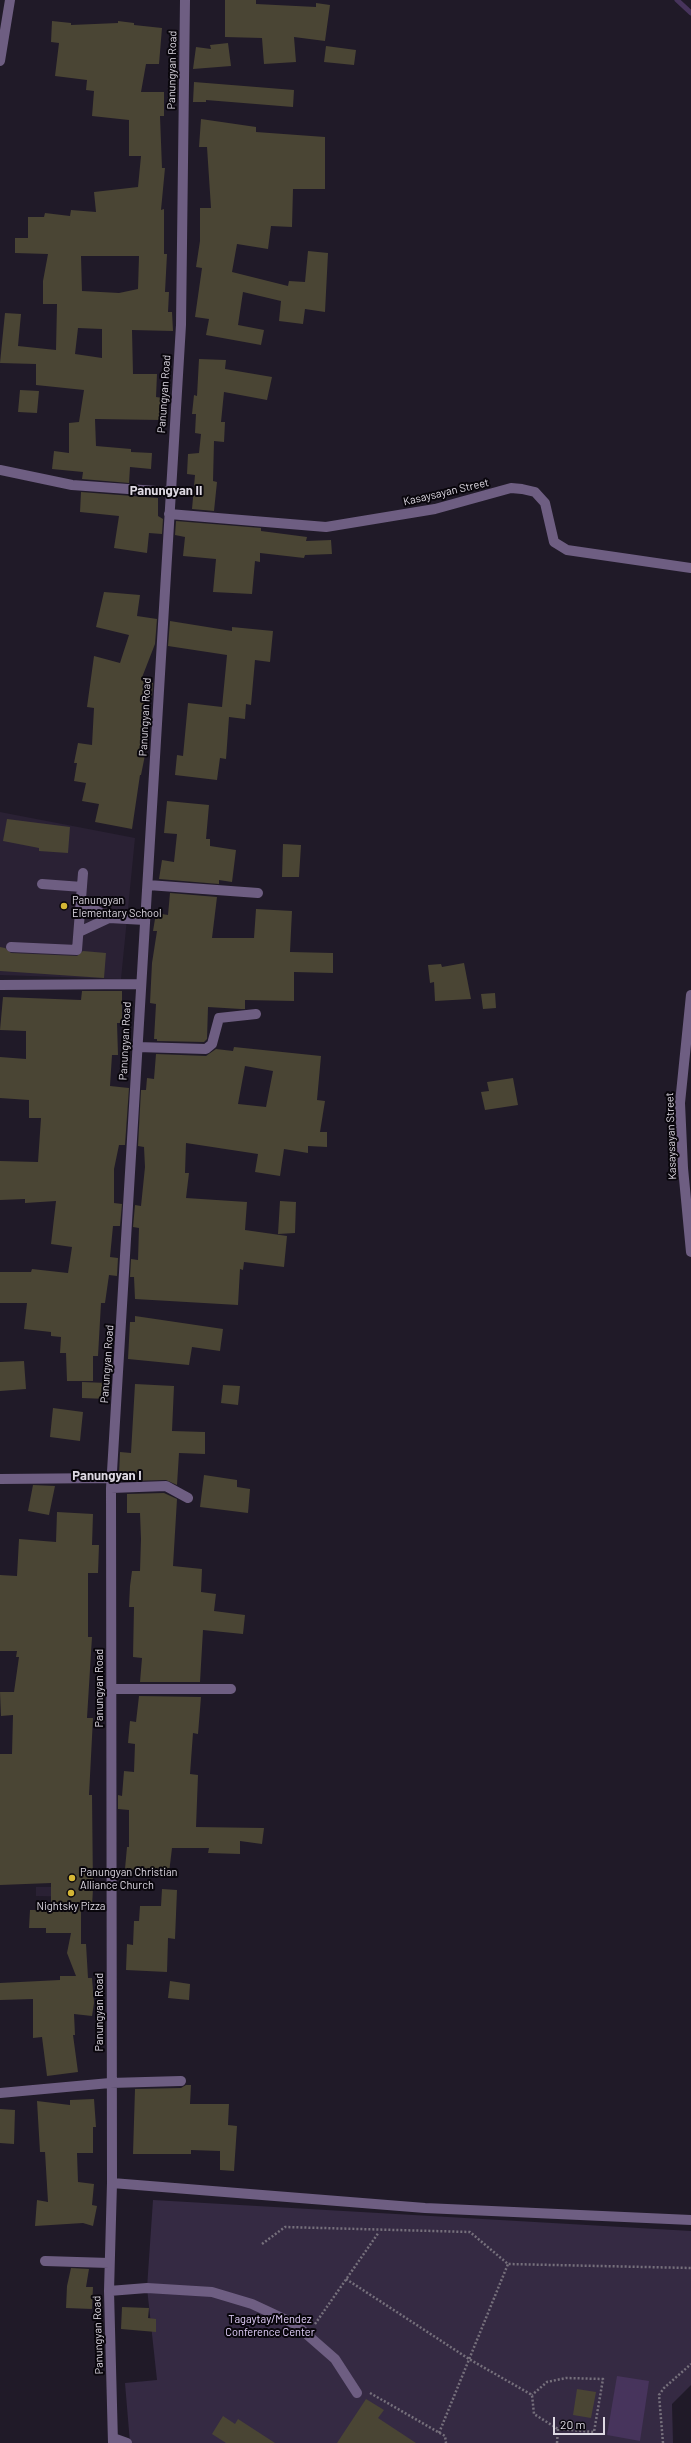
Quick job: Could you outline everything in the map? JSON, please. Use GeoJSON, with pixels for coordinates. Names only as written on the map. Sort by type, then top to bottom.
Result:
{"type":"FeatureCollection","features":[{"type":"Feature","properties":{"kind":"street"},"geometry":{"type":"LineString","coordinates":[[0,61],[10,0]]}},
{"type":"Feature","properties":{"kind":"street","name":"Panungyan Road"},"geometry":{"type":"LineString","coordinates":[[113,2441],[109,2291],[112,2184],[110,2083],[111,1483],[140,984],[148,886],[168,514],[181,325],[185,0]]}},
{"type":"Feature","properties":{"kind":"street"},"geometry":{"type":"LineString","coordinates":[[0,470],[96,488],[170,492]]}},
{"type":"Feature","properties":{"kind":"street","name":"Kasaysayan Street"},"geometry":{"type":"LineString","coordinates":[[168,514],[326,527],[435,509],[511,488],[522,489],[535,492],[545,503],[554,542],[567,550],[691,568]]}},
{"type":"Feature","properties":{"kind":"street"},"geometry":{"type":"LineString","coordinates":[[11,947],[77,950],[82,902],[83,873]]}},
{"type":"Feature","properties":{"kind":"street"},"geometry":{"type":"LineString","coordinates":[[42,884],[82,887]]}},
{"type":"Feature","properties":{"kind":"street"},"geometry":{"type":"LineString","coordinates":[[148,886],[258,893]]}},
{"type":"Feature","properties":{"kind":"street"},"geometry":{"type":"LineString","coordinates":[[82,902],[109,918],[145,920]]}},
{"type":"Feature","properties":{"kind":"street"},"geometry":{"type":"LineString","coordinates":[[79,932],[109,918]]}},
{"type":"Feature","properties":{"kind":"street"},"geometry":{"type":"LineString","coordinates":[[0,985],[140,984]]}},
{"type":"Feature","properties":{"kind":"street","name":"Kasaysayan Street"},"geometry":{"type":"LineString","coordinates":[[691,995],[680,1103],[683,1168],[691,1252]]}},
{"type":"Feature","properties":{"kind":"street"},"geometry":{"type":"LineString","coordinates":[[137,1047],[206,1049],[212,1044],[219,1018],[256,1014]]}},
{"type":"Feature","properties":{"kind":"street"},"geometry":{"type":"LineString","coordinates":[[0,1479],[166,1486],[188,1498]]}},
{"type":"Feature","properties":{"kind":"street"},"geometry":{"type":"LineString","coordinates":[[111,1689],[231,1689]]}},
{"type":"Feature","properties":{"kind":"street"},"geometry":{"type":"LineString","coordinates":[[0,2093],[110,2083],[180,2082]]}},
{"type":"Feature","properties":{"kind":"street"},"geometry":{"type":"LineString","coordinates":[[112,2184],[425,2208],[691,2220]]}},
{"type":"Feature","properties":{"kind":"street"},"geometry":{"type":"LineString","coordinates":[[45,2261],[109,2263]]}},
{"type":"Feature","properties":{"kind":"street"},"geometry":{"type":"LineString","coordinates":[[109,2291],[147,2288],[212,2292],[231,2296],[266,2310],[295,2324],[335,2359],[357,2393]]}},
{"type":"Feature","properties":{"kind":"street"},"geometry":{"type":"LineString","coordinates":[[113,2441],[127,2443]]}},
{"type":"Feature","properties":{"kind":"path"},"geometry":{"type":"LineString","coordinates":[[262,2244],[285,2227],[379,2232],[470,2232],[508,2264],[691,2268]]}},
{"type":"Feature","properties":{"kind":"path"},"geometry":{"type":"LineString","coordinates":[[308,2335],[379,2232]]}},
{"type":"Feature","properties":{"kind":"path"},"geometry":{"type":"LineString","coordinates":[[439,2433],[508,2264]]}},
{"type":"Feature","properties":{"kind":"path"},"geometry":{"type":"LineString","coordinates":[[346,2279],[469,2358],[532,2395]]}},
{"type":"Feature","properties":{"kind":"path"},"geometry":{"type":"LineString","coordinates":[[663,2443],[659,2395],[664,2388],[691,2364]]}},
{"type":"Feature","properties":{"kind":"path"},"geometry":{"type":"LineString","coordinates":[[566,2378],[603,2379],[594,2432],[558,2429],[534,2414],[532,2395],[547,2382],[566,2378]]}},
{"type":"Feature","properties":{"kind":"path"},"geometry":{"type":"LineString","coordinates":[[349,2381],[444,2436],[446,2443]]}},
{"type":"Feature","properties":{"kind":"path"},"geometry":{"type":"LineString","coordinates":[[557,2443],[558,2429]]}},
{"type":"Feature","properties":{"kind":"shaded area","name":"Panungyan Elementary School"},"geometry":{"type":"Polygon","coordinates":[[[0,812],[135,838],[121,979],[0,975],[0,812]]]}},
{"type":"Feature","properties":{"kind":"shaded area"},"geometry":{"type":"Polygon","coordinates":[[[36,1887],[83,1887],[83,1897],[36,1896],[36,1887]]]}},
{"type":"Feature","properties":{"kind":"shaded area"},"geometry":{"type":"Polygon","coordinates":[[[617,2376],[649,2381],[640,2441],[607,2435],[617,2376]]]}},
{"type":"Feature","properties":{"kind":"green space","name":"Tagaytay/Mendez Conference Center"},"geometry":{"type":"Polygon","coordinates":[[[153,2200],[691,2231],[691,2385],[672,2404],[673,2443],[130,2443],[125,2383],[157,2380],[147,2288],[153,2200]]]}},
{"type":"Feature","properties":{"kind":"building"},"geometry":{"type":"Polygon","coordinates":[[[225,0],[256,0],[256,4],[316,7],[316,3],[330,5],[325,41],[294,37],[296,62],[264,64],[262,38],[225,37],[225,0]]]}},
{"type":"Feature","properties":{"kind":"building"},"geometry":{"type":"Polygon","coordinates":[[[52,21],[71,23],[71,25],[118,23],[118,21],[134,23],[134,25],[162,28],[159,64],[146,64],[141,92],[164,92],[164,116],[160,116],[162,168],[165,168],[161,210],[164,209],[164,254],[167,254],[165,292],[169,292],[168,312],[172,312],[173,331],[132,330],[133,374],[157,374],[156,397],[163,398],[161,420],[95,419],[96,446],[131,449],[131,452],[152,453],[151,469],[130,467],[129,483],[82,479],[83,472],[52,469],[54,451],[69,453],[69,423],[79,422],[84,390],[36,385],[36,364],[0,363],[5,313],[21,314],[18,346],[56,350],[57,304],[43,304],[43,281],[48,254],[15,253],[15,238],[28,238],[28,217],[44,217],[45,213],[70,216],[71,210],[96,212],[94,192],[138,187],[141,156],[129,156],[129,120],[92,116],[94,91],[86,90],[87,80],[55,76],[59,43],[51,42],[52,21]],[[81,256],[82,291],[119,293],[138,289],[139,256],[81,256]],[[78,328],[75,354],[102,358],[102,329],[78,328]]]}},
{"type":"Feature","properties":{"kind":"building"},"geometry":{"type":"Polygon","coordinates":[[[228,43],[231,66],[193,69],[196,47],[211,49],[210,45],[228,43]]]}},
{"type":"Feature","properties":{"kind":"building"},"geometry":{"type":"Polygon","coordinates":[[[326,46],[356,50],[354,65],[324,62],[326,46]]]}},
{"type":"Feature","properties":{"kind":"building"},"geometry":{"type":"Polygon","coordinates":[[[194,82],[294,90],[293,107],[206,100],[206,102],[193,102],[194,82]]]}},
{"type":"Feature","properties":{"kind":"building"},"geometry":{"type":"Polygon","coordinates":[[[201,119],[256,127],[256,132],[325,137],[325,189],[293,189],[292,227],[271,226],[268,249],[237,244],[232,272],[288,286],[289,281],[305,282],[308,251],[328,253],[325,312],[305,309],[303,324],[279,321],[281,301],[243,292],[238,325],[264,330],[261,345],[206,335],[209,319],[195,317],[202,268],[196,267],[200,241],[200,208],[211,208],[207,147],[199,147],[201,119]]]}},
{"type":"Feature","properties":{"kind":"building"},"geometry":{"type":"Polygon","coordinates":[[[199,359],[226,360],[225,369],[272,377],[267,400],[224,392],[221,422],[225,422],[224,442],[214,441],[213,481],[217,482],[214,511],[192,509],[195,475],[187,474],[188,454],[199,453],[201,434],[195,433],[196,414],[192,414],[194,395],[197,396],[199,359]]]}},
{"type":"Feature","properties":{"kind":"building"},"geometry":{"type":"Polygon","coordinates":[[[20,390],[39,391],[37,413],[18,412],[20,390]]]}},
{"type":"Feature","properties":{"kind":"building"},"geometry":{"type":"Polygon","coordinates":[[[81,492],[158,498],[158,516],[163,519],[162,534],[149,533],[147,553],[114,548],[119,516],[80,512],[81,492]]]}},
{"type":"Feature","properties":{"kind":"building"},"geometry":{"type":"Polygon","coordinates":[[[176,521],[261,528],[261,531],[307,537],[306,541],[331,540],[332,554],[305,555],[304,558],[260,553],[260,562],[255,561],[252,594],[213,592],[216,559],[183,556],[185,537],[175,535],[176,521]]]}},
{"type":"Feature","properties":{"kind":"building"},"geometry":{"type":"Polygon","coordinates":[[[104,592],[140,595],[137,616],[157,619],[155,644],[141,680],[153,683],[144,736],[147,736],[145,755],[140,775],[132,829],[95,822],[99,804],[82,801],[86,783],[74,781],[77,763],[74,763],[78,743],[92,745],[94,708],[87,707],[94,656],[120,663],[129,635],[96,627],[104,592]]]}},
{"type":"Feature","properties":{"kind":"building"},"geometry":{"type":"Polygon","coordinates":[[[170,621],[232,631],[232,627],[273,631],[270,662],[255,660],[251,705],[246,704],[245,719],[229,717],[226,759],[220,758],[217,780],[175,775],[177,755],[183,756],[188,703],[222,707],[227,655],[168,646],[170,621]]]}},
{"type":"Feature","properties":{"kind":"building"},"geometry":{"type":"Polygon","coordinates":[[[167,801],[209,805],[206,839],[210,839],[210,846],[236,850],[232,882],[219,880],[219,884],[159,879],[162,860],[174,862],[177,834],[164,833],[167,801]]]}},
{"type":"Feature","properties":{"kind":"building"},"geometry":{"type":"Polygon","coordinates":[[[7,819],[70,827],[68,853],[39,851],[39,848],[3,841],[7,819]]]}},
{"type":"Feature","properties":{"kind":"building"},"geometry":{"type":"Polygon","coordinates":[[[283,844],[301,845],[299,877],[282,877],[283,844]]]}},
{"type":"Feature","properties":{"kind":"building"},"geometry":{"type":"Polygon","coordinates":[[[170,893],[217,897],[212,938],[254,938],[256,909],[292,911],[290,952],[333,953],[333,973],[294,972],[294,1001],[245,1000],[245,1009],[208,1007],[207,1039],[204,1042],[157,1041],[157,1039],[154,1039],[156,1004],[150,1003],[152,963],[157,931],[153,931],[156,913],[168,915],[170,893]]]}},
{"type":"Feature","properties":{"kind":"building"},"geometry":{"type":"Polygon","coordinates":[[[0,947],[5,948],[11,953],[77,956],[83,951],[106,953],[104,978],[0,971],[0,947]]]}},
{"type":"Feature","properties":{"kind":"building"},"geometry":{"type":"Polygon","coordinates":[[[464,963],[471,999],[435,1001],[434,982],[430,983],[428,965],[441,964],[442,967],[464,963]]]}},
{"type":"Feature","properties":{"kind":"building"},"geometry":{"type":"Polygon","coordinates":[[[82,991],[122,991],[122,1023],[117,1023],[118,1055],[112,1055],[110,1086],[129,1088],[125,1145],[119,1145],[114,1169],[114,1203],[122,1204],[120,1226],[113,1226],[110,1257],[118,1258],[117,1276],[109,1275],[105,1303],[101,1303],[98,1356],[93,1356],[93,1381],[67,1381],[66,1353],[60,1353],[61,1337],[51,1336],[51,1332],[24,1329],[27,1303],[0,1303],[0,1272],[31,1272],[32,1269],[68,1273],[72,1247],[51,1244],[56,1201],[25,1203],[25,1199],[0,1200],[0,1161],[38,1162],[41,1118],[29,1118],[29,1100],[0,1098],[0,1057],[26,1059],[26,1031],[0,1030],[3,997],[81,1000],[82,991]]]}},
{"type":"Feature","properties":{"kind":"building"},"geometry":{"type":"Polygon","coordinates":[[[495,993],[496,1008],[483,1009],[481,994],[495,993]]]}},
{"type":"Feature","properties":{"kind":"building"},"geometry":{"type":"Polygon","coordinates":[[[234,1047],[321,1056],[317,1100],[325,1101],[320,1132],[327,1132],[327,1147],[308,1146],[308,1153],[284,1149],[280,1176],[255,1172],[258,1154],[186,1143],[185,1173],[189,1173],[186,1198],[247,1202],[245,1230],[287,1236],[284,1267],[244,1262],[243,1270],[240,1269],[238,1305],[135,1299],[134,1277],[130,1277],[131,1259],[138,1260],[139,1228],[133,1227],[135,1205],[141,1206],[145,1167],[144,1147],[138,1146],[141,1090],[146,1090],[147,1078],[154,1079],[156,1054],[206,1056],[216,1049],[233,1051],[234,1047]],[[245,1066],[238,1104],[266,1107],[273,1071],[245,1066]]]}},
{"type":"Feature","properties":{"kind":"building"},"geometry":{"type":"Polygon","coordinates":[[[513,1078],[518,1105],[485,1110],[481,1092],[489,1091],[487,1082],[513,1078]]]}},
{"type":"Feature","properties":{"kind":"building"},"geometry":{"type":"Polygon","coordinates":[[[280,1201],[296,1202],[295,1233],[278,1234],[280,1201]]]}},
{"type":"Feature","properties":{"kind":"building"},"geometry":{"type":"Polygon","coordinates":[[[135,1316],[223,1329],[220,1351],[192,1347],[189,1365],[128,1359],[130,1322],[135,1322],[135,1316]]]}},
{"type":"Feature","properties":{"kind":"building"},"geometry":{"type":"Polygon","coordinates":[[[24,1361],[26,1389],[0,1391],[0,1362],[24,1361]]]}},
{"type":"Feature","properties":{"kind":"building"},"geometry":{"type":"Polygon","coordinates":[[[82,1382],[107,1383],[107,1399],[82,1398],[82,1382]]]}},
{"type":"Feature","properties":{"kind":"building"},"geometry":{"type":"Polygon","coordinates":[[[135,1384],[174,1386],[172,1431],[205,1432],[205,1454],[179,1453],[177,1485],[166,1480],[127,1481],[127,1475],[119,1475],[120,1452],[131,1453],[135,1384]]]}},
{"type":"Feature","properties":{"kind":"building"},"geometry":{"type":"Polygon","coordinates":[[[223,1385],[240,1386],[238,1405],[221,1403],[223,1385]]]}},
{"type":"Feature","properties":{"kind":"building"},"geometry":{"type":"Polygon","coordinates":[[[53,1408],[83,1412],[80,1441],[50,1437],[53,1408]]]}},
{"type":"Feature","properties":{"kind":"building"},"geometry":{"type":"Polygon","coordinates":[[[204,1475],[237,1480],[237,1487],[250,1489],[248,1513],[200,1507],[204,1475]]]}},
{"type":"Feature","properties":{"kind":"building"},"geometry":{"type":"Polygon","coordinates":[[[33,1485],[55,1486],[49,1515],[28,1511],[33,1485]]]}},
{"type":"Feature","properties":{"kind":"building"},"geometry":{"type":"Polygon","coordinates":[[[164,1493],[177,1499],[173,1566],[202,1569],[201,1592],[216,1594],[214,1611],[245,1615],[243,1634],[203,1630],[200,1682],[140,1682],[142,1658],[133,1657],[134,1607],[129,1607],[130,1586],[132,1571],[140,1571],[141,1539],[140,1513],[127,1513],[127,1494],[164,1493]]]}},
{"type":"Feature","properties":{"kind":"building"},"geometry":{"type":"Polygon","coordinates":[[[57,1512],[93,1514],[92,1545],[99,1545],[98,1573],[88,1573],[88,1637],[92,1637],[87,1718],[93,1718],[89,1795],[92,1795],[93,1889],[92,1906],[81,1906],[81,1944],[86,1944],[88,1978],[92,1978],[94,2003],[92,2016],[74,2014],[75,2035],[73,2035],[78,2072],[47,2076],[42,2037],[33,2038],[33,1999],[0,2000],[0,1983],[60,1980],[60,1976],[76,1976],[67,1953],[71,1933],[46,1933],[46,1928],[29,1928],[30,1910],[51,1910],[51,1883],[0,1885],[0,1754],[12,1754],[13,1715],[1,1716],[0,1692],[14,1692],[19,1657],[16,1657],[17,1651],[0,1651],[0,1575],[17,1576],[19,1539],[56,1542],[57,1512]]]}},
{"type":"Feature","properties":{"kind":"building"},"geometry":{"type":"Polygon","coordinates":[[[139,1696],[201,1697],[198,1734],[193,1733],[190,1774],[198,1775],[196,1827],[264,1828],[262,1844],[240,1841],[240,1854],[208,1853],[209,1848],[172,1848],[169,1873],[125,1869],[127,1847],[129,1847],[129,1810],[118,1809],[118,1795],[122,1796],[124,1771],[134,1772],[135,1744],[128,1743],[130,1721],[136,1722],[139,1696]]]}},
{"type":"Feature","properties":{"kind":"building"},"geometry":{"type":"Polygon","coordinates":[[[162,1889],[177,1890],[175,1939],[168,1938],[167,1972],[126,1970],[127,1944],[133,1945],[134,1921],[139,1921],[140,1906],[161,1906],[162,1889]]]}},
{"type":"Feature","properties":{"kind":"building"},"geometry":{"type":"Polygon","coordinates":[[[170,1981],[190,1984],[189,2000],[168,1998],[170,1981]]]}},
{"type":"Feature","properties":{"kind":"building"},"geometry":{"type":"Polygon","coordinates":[[[186,2085],[191,2085],[190,2104],[229,2104],[228,2125],[237,2126],[234,2171],[220,2170],[220,2151],[191,2150],[191,2154],[133,2154],[135,2089],[181,2088],[186,2085]]]}},
{"type":"Feature","properties":{"kind":"building"},"geometry":{"type":"Polygon","coordinates":[[[94,2099],[96,2127],[93,2127],[93,2153],[77,2153],[78,2182],[94,2184],[92,2205],[97,2206],[93,2226],[83,2223],[35,2226],[37,2200],[48,2202],[45,2152],[40,2152],[37,2101],[70,2105],[70,2100],[94,2099]]]}},
{"type":"Feature","properties":{"kind":"building"},"geometry":{"type":"Polygon","coordinates":[[[0,2109],[15,2110],[14,2144],[0,2143],[0,2109]]]}},
{"type":"Feature","properties":{"kind":"building"},"geometry":{"type":"Polygon","coordinates":[[[71,2268],[89,2269],[86,2287],[93,2287],[92,2309],[66,2308],[67,2286],[71,2268]]]}},
{"type":"Feature","properties":{"kind":"building"},"geometry":{"type":"Polygon","coordinates":[[[122,2307],[149,2308],[148,2318],[156,2319],[156,2332],[121,2329],[122,2307]]]}},
{"type":"Feature","properties":{"kind":"building"},"geometry":{"type":"Polygon","coordinates":[[[577,2389],[596,2392],[591,2418],[573,2415],[577,2389]]]}},
{"type":"Feature","properties":{"kind":"building"},"geometry":{"type":"Polygon","coordinates":[[[366,2399],[384,2410],[378,2418],[416,2443],[337,2443],[366,2399]]]}},
{"type":"Feature","properties":{"kind":"building"},"geometry":{"type":"Polygon","coordinates":[[[223,2416],[235,2424],[238,2419],[275,2443],[226,2443],[212,2434],[223,2416]]]}},
{"type":"Feature","properties":{"kind":"waterway"},"geometry":{"type":"LineString","coordinates":[[677,0],[691,13]]}},
{"type":"Feature","properties":{"kind":"place","name":"Panungyan Elementary School"},"geometry":{"type":"Point","coordinates":[64,906]}},
{"type":"Feature","properties":{"kind":"place","name":"Panungyan Christian Alliance Church"},"geometry":{"type":"Point","coordinates":[72,1878]}},
{"type":"Feature","properties":{"kind":"place","name":"Nightsky Pizza"},"geometry":{"type":"Point","coordinates":[71,1893]}},
{"type":"Feature","properties":{"kind":"district","name":"Panungyan II"},"geometry":{"type":"Point","coordinates":[166,491]}},
{"type":"Feature","properties":{"kind":"district","name":"Panungyan I"},"geometry":{"type":"Point","coordinates":[107,1476]}}]}
